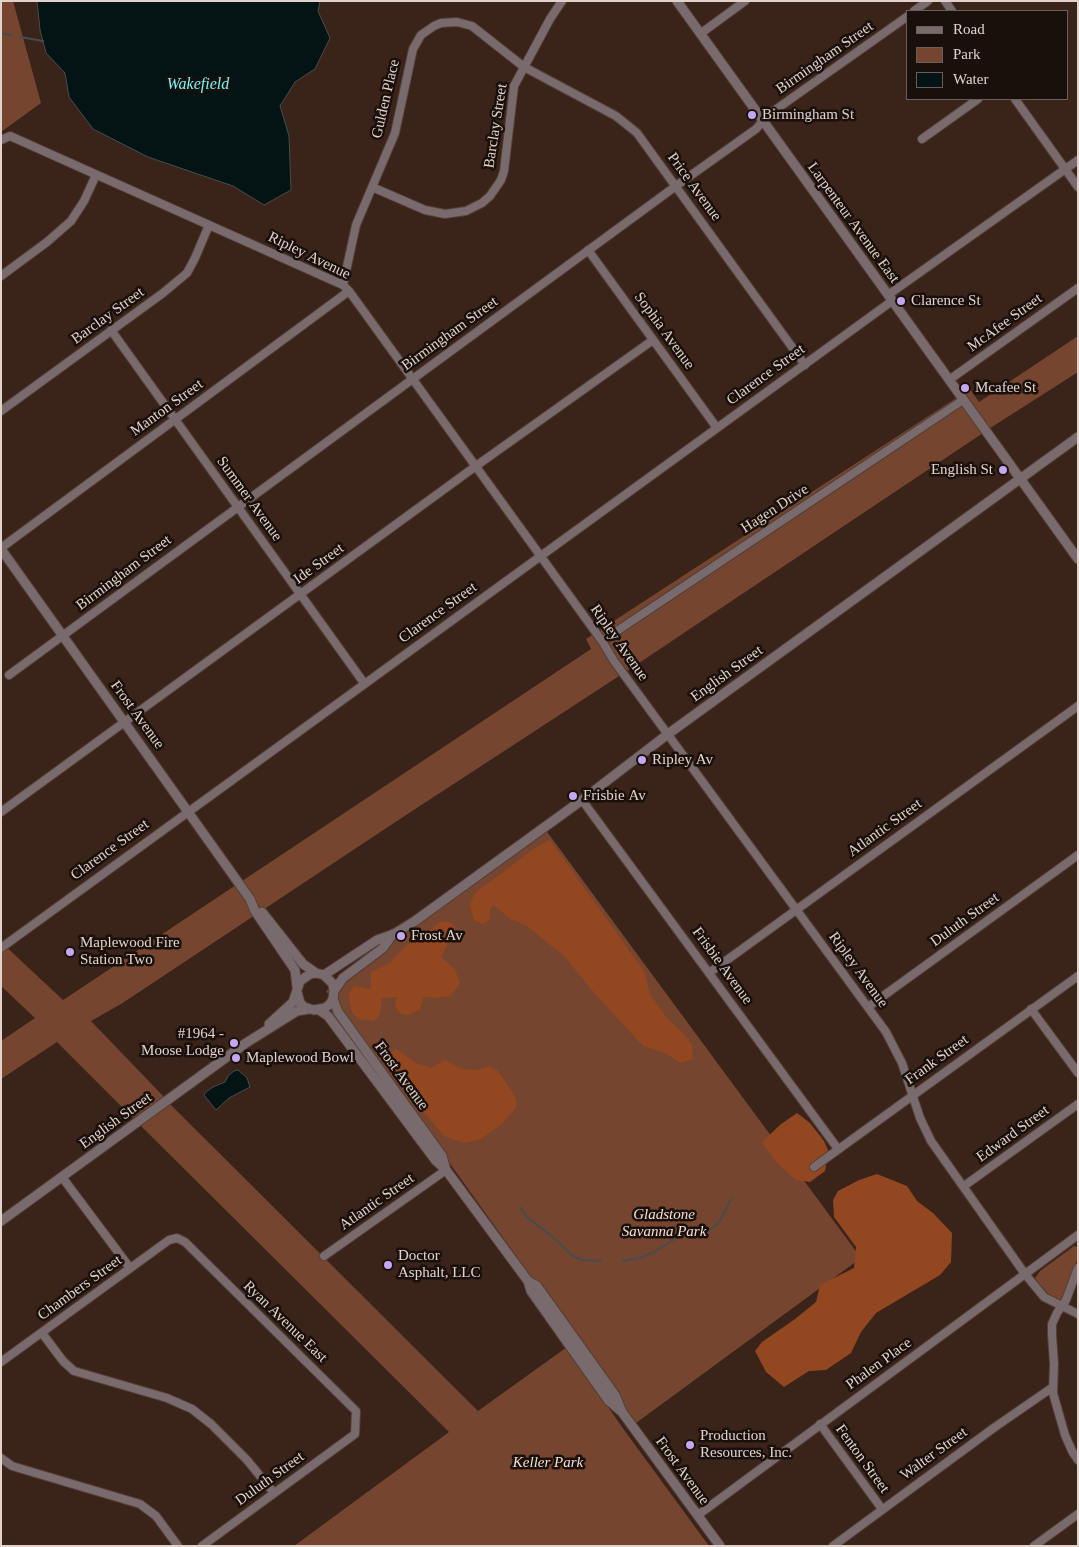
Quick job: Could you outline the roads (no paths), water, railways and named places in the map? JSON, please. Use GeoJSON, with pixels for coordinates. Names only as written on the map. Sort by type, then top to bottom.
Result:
{"type":"FeatureCollection","features":[{"type":"Feature","properties":{"kind":"street","name":"Barclay Street"},"geometry":{"type":"LineString","coordinates":[[372,187],[438,213],[456,214],[482,203],[497,187],[504,170],[514,86],[550,19],[562,1]]}},
{"type":"Feature","properties":{"kind":"street","name":"Larpenteur Avenue East"},"geometry":{"type":"LineString","coordinates":[[677,1],[1078,559]]}},
{"type":"Feature","properties":{"kind":"street"},"geometry":{"type":"LineString","coordinates":[[700,34],[745,1]]}},
{"type":"Feature","properties":{"kind":"street"},"geometry":{"type":"LineString","coordinates":[[915,10],[928,1]]}},
{"type":"Feature","properties":{"kind":"street","name":"Birmingham Street"},"geometry":{"type":"LineString","coordinates":[[10,675],[588,250],[756,130],[768,115],[906,17]]}},
{"type":"Feature","properties":{"kind":"street","name":"Gulden Place"},"geometry":{"type":"LineString","coordinates":[[343,285],[356,224],[395,133],[413,49],[421,35],[441,23],[464,23],[478,31],[524,67]]}},
{"type":"Feature","properties":{"kind":"street","name":"Price Avenue"},"geometry":{"type":"LineString","coordinates":[[524,67],[616,116],[627,124],[647,145],[805,364]]}},
{"type":"Feature","properties":{"kind":"street"},"geometry":{"type":"LineString","coordinates":[[922,139],[977,100]]}},
{"type":"Feature","properties":{"kind":"street"},"geometry":{"type":"LineString","coordinates":[[1015,100],[1078,187]]}},
{"type":"Feature","properties":{"kind":"street","name":"Ripley Avenue"},"geometry":{"type":"LineString","coordinates":[[4,139],[10,136],[343,285],[349,291],[602,641],[614,661],[886,1032],[902,1063],[920,1118],[931,1141],[1025,1274],[1044,1297],[1078,1314]]}},
{"type":"Feature","properties":{"kind":"street","name":"Clarence Street"},"geometry":{"type":"LineString","coordinates":[[1,948],[805,364],[890,298],[1078,160]]}},
{"type":"Feature","properties":{"kind":"street"},"geometry":{"type":"LineString","coordinates":[[1,276],[47,242],[71,221],[84,201],[96,175]]}},
{"type":"Feature","properties":{"kind":"street","name":"Barclay Street"},"geometry":{"type":"LineString","coordinates":[[1,412],[187,273],[196,258],[209,225]]}},
{"type":"Feature","properties":{"kind":"street","name":"Sophia Avenue"},"geometry":{"type":"LineString","coordinates":[[588,250],[717,428]]}},
{"type":"Feature","properties":{"kind":"street","name":"McAfee Street"},"geometry":{"type":"LineString","coordinates":[[949,380],[1078,288]]}},
{"type":"Feature","properties":{"kind":"street","name":"Manton Street"},"geometry":{"type":"LineString","coordinates":[[1,548],[349,291]]}},
{"type":"Feature","properties":{"kind":"street","name":"Summer Avenue"},"geometry":{"type":"LineString","coordinates":[[111,330],[364,683]]}},
{"type":"Feature","properties":{"kind":"street","name":"Ide Street"},"geometry":{"type":"LineString","coordinates":[[1,812],[476,466],[653,340]]}},
{"type":"Feature","properties":{"kind":"street","name":"Hagen Drive"},"geometry":{"type":"LineString","coordinates":[[602,641],[964,400]]}},
{"type":"Feature","properties":{"kind":"street","name":"English Street"},"geometry":{"type":"LineString","coordinates":[[320,974],[376,940],[394,934],[416,921],[582,800],[668,734],[1078,437]]}},
{"type":"Feature","properties":{"kind":"street","name":"Frost Avenue"},"geometry":{"type":"LineString","coordinates":[[1,548],[250,899],[303,964],[320,974]]}},
{"type":"Feature","properties":{"kind":"street","name":"Atlantic Street"},"geometry":{"type":"LineString","coordinates":[[709,973],[1078,706]]}},
{"type":"Feature","properties":{"kind":"street","name":"Frisbie Avenue"},"geometry":{"type":"LineString","coordinates":[[582,800],[838,1149]]}},
{"type":"Feature","properties":{"kind":"street","name":"Duluth Street"},"geometry":{"type":"LineString","coordinates":[[868,1007],[1078,855]]}},
{"type":"Feature","properties":{"kind":"street","name":"Frost Avenue"},"geometry":{"type":"LineString","coordinates":[[250,899],[255,911],[295,970],[297,989]]}},
{"type":"Feature","properties":{"kind":"street","name":"English Street"},"geometry":{"type":"LineString","coordinates":[[333,995],[343,978],[383,948],[394,934]]}},
{"type":"Feature","properties":{"kind":"street"},"geometry":{"type":"LineString","coordinates":[[320,974],[333,984],[333,995],[325,1008],[319,1010],[310,1009],[300,1002],[297,989],[304,976],[320,974]]}},
{"type":"Feature","properties":{"kind":"street","name":"Frank Street"},"geometry":{"type":"LineString","coordinates":[[814,1167],[1078,976]]}},
{"type":"Feature","properties":{"kind":"street","name":"English Street"},"geometry":{"type":"LineString","coordinates":[[246,1043],[294,1002],[297,989]]}},
{"type":"Feature","properties":{"kind":"street","name":"Frost Avenue"},"geometry":{"type":"LineString","coordinates":[[333,995],[338,1012],[442,1156],[446,1170]]}},
{"type":"Feature","properties":{"kind":"street","name":"English Street"},"geometry":{"type":"LineString","coordinates":[[1,1221],[246,1043],[297,1011],[310,1009]]}},
{"type":"Feature","properties":{"kind":"street"},"geometry":{"type":"LineString","coordinates":[[1031,1009],[1078,1073]]}},
{"type":"Feature","properties":{"kind":"street","name":"Frost Avenue"},"geometry":{"type":"LineString","coordinates":[[319,1010],[328,1016],[436,1161],[446,1170],[528,1281],[531,1291],[608,1400],[622,1412],[720,1546]]}},
{"type":"Feature","properties":{"kind":"street","name":"Edward Street"},"geometry":{"type":"LineString","coordinates":[[964,1186],[1078,1104]]}},
{"type":"Feature","properties":{"kind":"street","name":"Atlantic Street"},"geometry":{"type":"LineString","coordinates":[[324,1256],[446,1170]]}},
{"type":"Feature","properties":{"kind":"street"},"geometry":{"type":"LineString","coordinates":[[62,1177],[130,1268]]}},
{"type":"Feature","properties":{"kind":"street","name":"Phalen Place"},"geometry":{"type":"LineString","coordinates":[[698,1515],[1078,1235]]}},
{"type":"Feature","properties":{"kind":"street","name":"Chambers Street"},"geometry":{"type":"LineString","coordinates":[[1,1362],[169,1240],[177,1238]]}},
{"type":"Feature","properties":{"kind":"street","name":"Ryan Avenue East"},"geometry":{"type":"LineString","coordinates":[[177,1238],[184,1242],[356,1411],[355,1434]]}},
{"type":"Feature","properties":{"kind":"street"},"geometry":{"type":"LineString","coordinates":[[1078,1268],[1066,1300],[1052,1324],[1053,1393],[1065,1435],[1078,1460]]}},
{"type":"Feature","properties":{"kind":"street"},"geometry":{"type":"LineString","coordinates":[[42,1333],[62,1361],[74,1370],[167,1398],[202,1416],[252,1465],[274,1493]]}},
{"type":"Feature","properties":{"kind":"street","name":"Walter Street"},"geometry":{"type":"LineString","coordinates":[[833,1546],[1043,1392],[1053,1387]]}},
{"type":"Feature","properties":{"kind":"street","name":"Fenton Street"},"geometry":{"type":"LineString","coordinates":[[820,1424],[882,1509]]}},
{"type":"Feature","properties":{"kind":"street","name":"Duluth Street"},"geometry":{"type":"LineString","coordinates":[[202,1546],[355,1434]]}},
{"type":"Feature","properties":{"kind":"street"},"geometry":{"type":"LineString","coordinates":[[1,1458],[12,1466],[140,1504],[156,1516],[178,1546]]}},
{"type":"Feature","properties":{"kind":"street"},"geometry":{"type":"LineString","coordinates":[[1034,1546],[1078,1514]]}},
{"type":"Feature","properties":{"kind":"water","name":"Wakefield"},"geometry":{"type":"Polygon","coordinates":[[[37,1],[320,1],[318,11],[330,38],[315,69],[295,82],[280,106],[289,136],[291,190],[264,205],[233,186],[148,157],[93,129],[69,97],[65,73],[46,53],[40,30],[37,1]]]}},
{"type":"Feature","properties":{"kind":"water"},"geometry":{"type":"Polygon","coordinates":[[[238,1070],[247,1078],[250,1087],[229,1098],[216,1110],[204,1095],[213,1087],[225,1082],[228,1076],[238,1070]]]}},
{"type":"Feature","properties":{"kind":"waterway"},"geometry":{"type":"LineString","coordinates":[[1,33],[11,35]]}},
{"type":"Feature","properties":{"kind":"waterway"},"geometry":{"type":"LineString","coordinates":[[20,37],[43,41]]}},
{"type":"Feature","properties":{"kind":"waterway"},"geometry":{"type":"LineString","coordinates":[[623,1261],[640,1258],[654,1252],[678,1237],[709,1230],[721,1219],[731,1199]]}},
{"type":"Feature","properties":{"kind":"waterway"},"geometry":{"type":"LineString","coordinates":[[520,1207],[527,1217],[573,1256],[581,1260],[601,1261]]}},
{"type":"Feature","properties":{"kind":"place","name":"Birmingham St"},"geometry":{"type":"Point","coordinates":[752,115]}},
{"type":"Feature","properties":{"kind":"place","name":"Clarence St"},"geometry":{"type":"Point","coordinates":[901,301]}},
{"type":"Feature","properties":{"kind":"place","name":"Mcafee St"},"geometry":{"type":"Point","coordinates":[965,388]}},
{"type":"Feature","properties":{"kind":"place","name":"English St"},"geometry":{"type":"Point","coordinates":[1003,470]}},
{"type":"Feature","properties":{"kind":"place","name":"Ripley Av"},"geometry":{"type":"Point","coordinates":[642,760]}},
{"type":"Feature","properties":{"kind":"place","name":"Frisbie Av"},"geometry":{"type":"Point","coordinates":[573,796]}},
{"type":"Feature","properties":{"kind":"place","name":"Frost Av"},"geometry":{"type":"Point","coordinates":[401,936]}},
{"type":"Feature","properties":{"kind":"place","name":"Maplewood Fire Station Two"},"geometry":{"type":"Point","coordinates":[70,952]}},
{"type":"Feature","properties":{"kind":"place","name":"#1964 - Moose Lodge"},"geometry":{"type":"Point","coordinates":[234,1043]}},
{"type":"Feature","properties":{"kind":"place","name":"Maplewood Bowl"},"geometry":{"type":"Point","coordinates":[236,1058]}},
{"type":"Feature","properties":{"kind":"place","name":"Doctor Asphalt, LLC"},"geometry":{"type":"Point","coordinates":[388,1265]}},
{"type":"Feature","properties":{"kind":"place","name":"Production Resources, Inc."},"geometry":{"type":"Point","coordinates":[690,1445]}},
{"type":"Feature","properties":{"kind":"park label","name":"Gladstone Savanna Park"},"geometry":{"type":"Point","coordinates":[664,1224]}},
{"type":"Feature","properties":{"kind":"park label","name":"Keller Park"},"geometry":{"type":"Point","coordinates":[548,1463]}}]}
